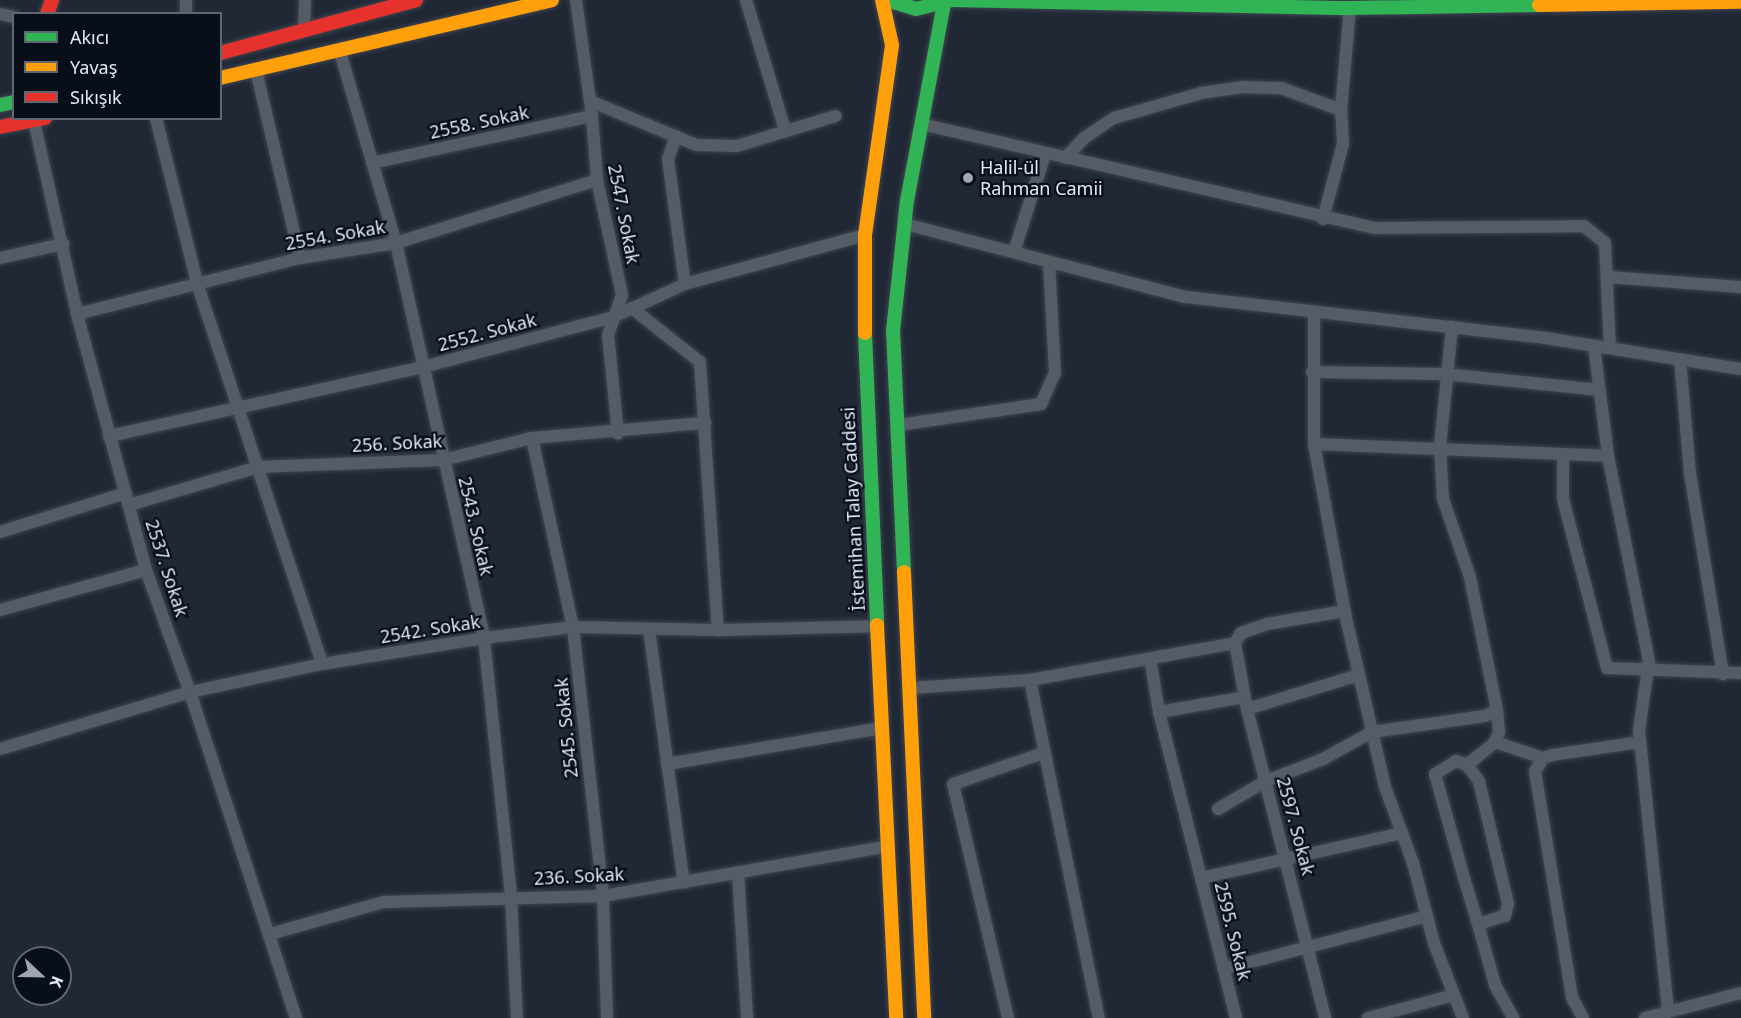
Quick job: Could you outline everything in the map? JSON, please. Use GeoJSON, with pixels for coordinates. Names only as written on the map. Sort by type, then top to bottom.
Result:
{"type":"FeatureCollection","features":[{"type":"Feature","properties":{"kind":"street"},"geometry":{"type":"LineString","coordinates":[[304,31],[305,0]]}},
{"type":"Feature","properties":{"kind":"street"},"geometry":{"type":"LineString","coordinates":[[222,52],[416,0]]}},
{"type":"Feature","properties":{"kind":"street"},"geometry":{"type":"LineString","coordinates":[[222,78],[340,52],[552,0]]}},
{"type":"Feature","properties":{"kind":"street","name":"2547. Sokak"},"geometry":{"type":"LineString","coordinates":[[576,0],[592,116],[597,180],[622,295],[608,335],[618,433]]}},
{"type":"Feature","properties":{"kind":"street"},"geometry":{"type":"LineString","coordinates":[[746,0],[785,130]]}},
{"type":"Feature","properties":{"kind":"street","name":"İstemihan Talay Caddesi"},"geometry":{"type":"LineString","coordinates":[[882,0],[892,45],[866,235],[865,387],[890,846],[896,1018]]}},
{"type":"Feature","properties":{"kind":"street"},"geometry":{"type":"LineString","coordinates":[[887,0],[916,9],[950,1],[1350,8],[1702,0],[1741,2]]}},
{"type":"Feature","properties":{"kind":"street"},"geometry":{"type":"LineString","coordinates":[[924,1018],[893,331],[905,224],[921,124],[950,1]]}},
{"type":"Feature","properties":{"kind":"street"},"geometry":{"type":"LineString","coordinates":[[1323,219],[1343,144],[1341,110],[1350,8]]}},
{"type":"Feature","properties":{"kind":"street","name":"2543. Sokak"},"geometry":{"type":"LineString","coordinates":[[340,52],[396,243],[483,638],[511,897],[517,1018]]}},
{"type":"Feature","properties":{"kind":"street"},"geometry":{"type":"LineString","coordinates":[[256,70],[300,258]]}},
{"type":"Feature","properties":{"kind":"street"},"geometry":{"type":"LineString","coordinates":[[1065,158],[1084,138],[1114,118],[1201,93],[1243,87],[1281,88],[1341,110]]}},
{"type":"Feature","properties":{"kind":"street"},"geometry":{"type":"LineString","coordinates":[[590,101],[696,145],[737,146],[836,116]]}},
{"type":"Feature","properties":{"kind":"street","name":"2558. Sokak"},"geometry":{"type":"LineString","coordinates":[[372,163],[592,116]]}},
{"type":"Feature","properties":{"kind":"street"},"geometry":{"type":"LineString","coordinates":[[0,127],[40,120]]}},
{"type":"Feature","properties":{"kind":"street","name":"2537. Sokak"},"geometry":{"type":"LineString","coordinates":[[40,120],[77,314],[146,570],[190,692],[296,1018]]}},
{"type":"Feature","properties":{"kind":"street"},"geometry":{"type":"LineString","coordinates":[[156,120],[197,284],[322,664]]}},
{"type":"Feature","properties":{"kind":"street"},"geometry":{"type":"LineString","coordinates":[[921,124],[1323,219],[1375,228],[1584,226],[1605,243],[1610,348]]}},
{"type":"Feature","properties":{"kind":"street"},"geometry":{"type":"LineString","coordinates":[[676,136],[668,159],[685,284]]}},
{"type":"Feature","properties":{"kind":"street"},"geometry":{"type":"LineString","coordinates":[[1014,252],[1045,154]]}},
{"type":"Feature","properties":{"kind":"street","name":"2554. Sokak"},"geometry":{"type":"LineString","coordinates":[[77,314],[300,258],[396,243],[597,180]]}},
{"type":"Feature","properties":{"kind":"street"},"geometry":{"type":"LineString","coordinates":[[905,224],[1186,297],[1452,327],[1610,348],[1741,369]]}},
{"type":"Feature","properties":{"kind":"street","name":"2552. Sokak"},"geometry":{"type":"LineString","coordinates":[[109,435],[423,367],[614,317],[685,284],[866,235]]}},
{"type":"Feature","properties":{"kind":"street"},"geometry":{"type":"LineString","coordinates":[[0,258],[63,244]]}},
{"type":"Feature","properties":{"kind":"street"},"geometry":{"type":"LineString","coordinates":[[899,425],[1041,404],[1055,373],[1049,262]]}},
{"type":"Feature","properties":{"kind":"street"},"geometry":{"type":"LineString","coordinates":[[1608,277],[1741,287]]}},
{"type":"Feature","properties":{"kind":"street"},"geometry":{"type":"LineString","coordinates":[[632,308],[700,362],[718,630]]}},
{"type":"Feature","properties":{"kind":"street"},"geometry":{"type":"LineString","coordinates":[[1314,312],[1312,372],[1314,444],[1345,611],[1385,787],[1463,1018]]}},
{"type":"Feature","properties":{"kind":"street"},"geometry":{"type":"LineString","coordinates":[[1452,327],[1445,374],[1440,447],[1443,499],[1470,577],[1497,710],[1499,732],[1495,742],[1467,765]]}},
{"type":"Feature","properties":{"kind":"street"},"geometry":{"type":"LineString","coordinates":[[1594,346],[1608,456],[1648,671],[1641,742],[1662,1015]]}},
{"type":"Feature","properties":{"kind":"street"},"geometry":{"type":"LineString","coordinates":[[1680,359],[1690,472],[1723,674]]}},
{"type":"Feature","properties":{"kind":"street"},"geometry":{"type":"LineString","coordinates":[[1312,372],[1445,374],[1599,390]]}},
{"type":"Feature","properties":{"kind":"street","name":"256. Sokak"},"geometry":{"type":"LineString","coordinates":[[0,532],[259,467],[442,460],[531,438],[618,433],[705,423]]}},
{"type":"Feature","properties":{"kind":"street","name":"2545. Sokak"},"geometry":{"type":"LineString","coordinates":[[531,438],[573,627],[603,896],[607,1018]]}},
{"type":"Feature","properties":{"kind":"street"},"geometry":{"type":"LineString","coordinates":[[1314,444],[1440,447],[1563,456],[1608,456]]}},
{"type":"Feature","properties":{"kind":"street"},"geometry":{"type":"LineString","coordinates":[[1563,456],[1563,499],[1601,656],[1607,668],[1741,673]]}},
{"type":"Feature","properties":{"kind":"street"},"geometry":{"type":"LineString","coordinates":[[0,610],[146,570]]}},
{"type":"Feature","properties":{"kind":"street"},"geometry":{"type":"LineString","coordinates":[[910,688],[1030,680],[1235,643],[1241,633],[1267,624],[1345,611]]}},
{"type":"Feature","properties":{"kind":"street","name":"2542. Sokak"},"geometry":{"type":"LineString","coordinates":[[0,749],[190,692],[322,664],[483,638],[573,627],[718,630],[877,626]]}},
{"type":"Feature","properties":{"kind":"street"},"geometry":{"type":"LineString","coordinates":[[649,630],[684,883]]}},
{"type":"Feature","properties":{"kind":"street","name":"2597. Sokak"},"geometry":{"type":"LineString","coordinates":[[1235,643],[1246,703],[1325,1018]]}},
{"type":"Feature","properties":{"kind":"street"},"geometry":{"type":"LineString","coordinates":[[1150,658],[1159,712],[1201,878]]}},
{"type":"Feature","properties":{"kind":"street"},"geometry":{"type":"LineString","coordinates":[[1159,712],[1246,703],[1359,675]]}},
{"type":"Feature","properties":{"kind":"street"},"geometry":{"type":"LineString","coordinates":[[1030,680],[1043,753],[1100,1018]]}},
{"type":"Feature","properties":{"kind":"street"},"geometry":{"type":"LineString","coordinates":[[1218,809],[1266,781],[1323,759],[1372,732],[1485,716],[1497,710]]}},
{"type":"Feature","properties":{"kind":"street"},"geometry":{"type":"LineString","coordinates":[[667,764],[883,728]]}},
{"type":"Feature","properties":{"kind":"street"},"geometry":{"type":"LineString","coordinates":[[1495,742],[1543,758],[1641,742]]}},
{"type":"Feature","properties":{"kind":"street"},"geometry":{"type":"LineString","coordinates":[[1008,1018],[953,784],[1043,753]]}},
{"type":"Feature","properties":{"kind":"street"},"geometry":{"type":"LineString","coordinates":[[1543,758],[1535,771],[1572,997],[1583,1018]]}},
{"type":"Feature","properties":{"kind":"street"},"geometry":{"type":"LineString","coordinates":[[1478,924],[1505,916],[1508,904],[1479,781],[1467,765],[1456,761],[1435,774],[1495,986],[1513,1018]]}},
{"type":"Feature","properties":{"kind":"street","name":"2595. Sokak"},"geometry":{"type":"LineString","coordinates":[[1236,1018],[1201,878],[1287,861],[1402,833]]}},
{"type":"Feature","properties":{"kind":"street","name":"236. Sokak"},"geometry":{"type":"LineString","coordinates":[[270,934],[384,902],[603,896],[890,846]]}},
{"type":"Feature","properties":{"kind":"street"},"geometry":{"type":"LineString","coordinates":[[738,873],[747,1018]]}},
{"type":"Feature","properties":{"kind":"street"},"geometry":{"type":"LineString","coordinates":[[1224,969],[1308,949],[1427,916]]}},
{"type":"Feature","properties":{"kind":"street"},"geometry":{"type":"LineString","coordinates":[[1645,1018],[1741,993]]}},
{"type":"Feature","properties":{"kind":"street"},"geometry":{"type":"LineString","coordinates":[[1368,1018],[1454,995]]}},
{"type":"Feature","properties":{"kind":"traffic: fast"},"geometry":{"type":"LineString","coordinates":[[887,0],[916,9],[952,0]]}},
{"type":"Feature","properties":{"kind":"traffic: fast"},"geometry":{"type":"LineString","coordinates":[[952,0],[1350,8],[1539,5]]}},
{"type":"Feature","properties":{"kind":"traffic: fast"},"geometry":{"type":"LineString","coordinates":[[904,572],[893,331],[907,201],[944,4]]}},
{"type":"Feature","properties":{"kind":"traffic: fast"},"geometry":{"type":"LineString","coordinates":[[0,105],[12,102]]}},
{"type":"Feature","properties":{"kind":"traffic: fast"},"geometry":{"type":"LineString","coordinates":[[865,333],[877,625]]}},
{"type":"Feature","properties":{"kind":"traffic: slow"},"geometry":{"type":"LineString","coordinates":[[222,78],[552,0]]}},
{"type":"Feature","properties":{"kind":"traffic: slow"},"geometry":{"type":"LineString","coordinates":[[865,333],[865,235],[892,45],[882,0]]}},
{"type":"Feature","properties":{"kind":"traffic: slow"},"geometry":{"type":"LineString","coordinates":[[1539,5],[1741,2]]}},
{"type":"Feature","properties":{"kind":"traffic: slow"},"geometry":{"type":"LineString","coordinates":[[904,572],[924,1018]]}},
{"type":"Feature","properties":{"kind":"traffic: slow"},"geometry":{"type":"LineString","coordinates":[[877,625],[896,1018]]}},
{"type":"Feature","properties":{"kind":"traffic: jam"},"geometry":{"type":"LineString","coordinates":[[48,12],[52,0]]}},
{"type":"Feature","properties":{"kind":"traffic: jam"},"geometry":{"type":"LineString","coordinates":[[222,52],[416,0]]}},
{"type":"Feature","properties":{"kind":"traffic: jam"},"geometry":{"type":"LineString","coordinates":[[0,127],[35,120]]}},
{"type":"Feature","properties":{"kind":"place","name":"Halil-ül Rahman Camii"},"geometry":{"type":"Point","coordinates":[968,178]}}]}
